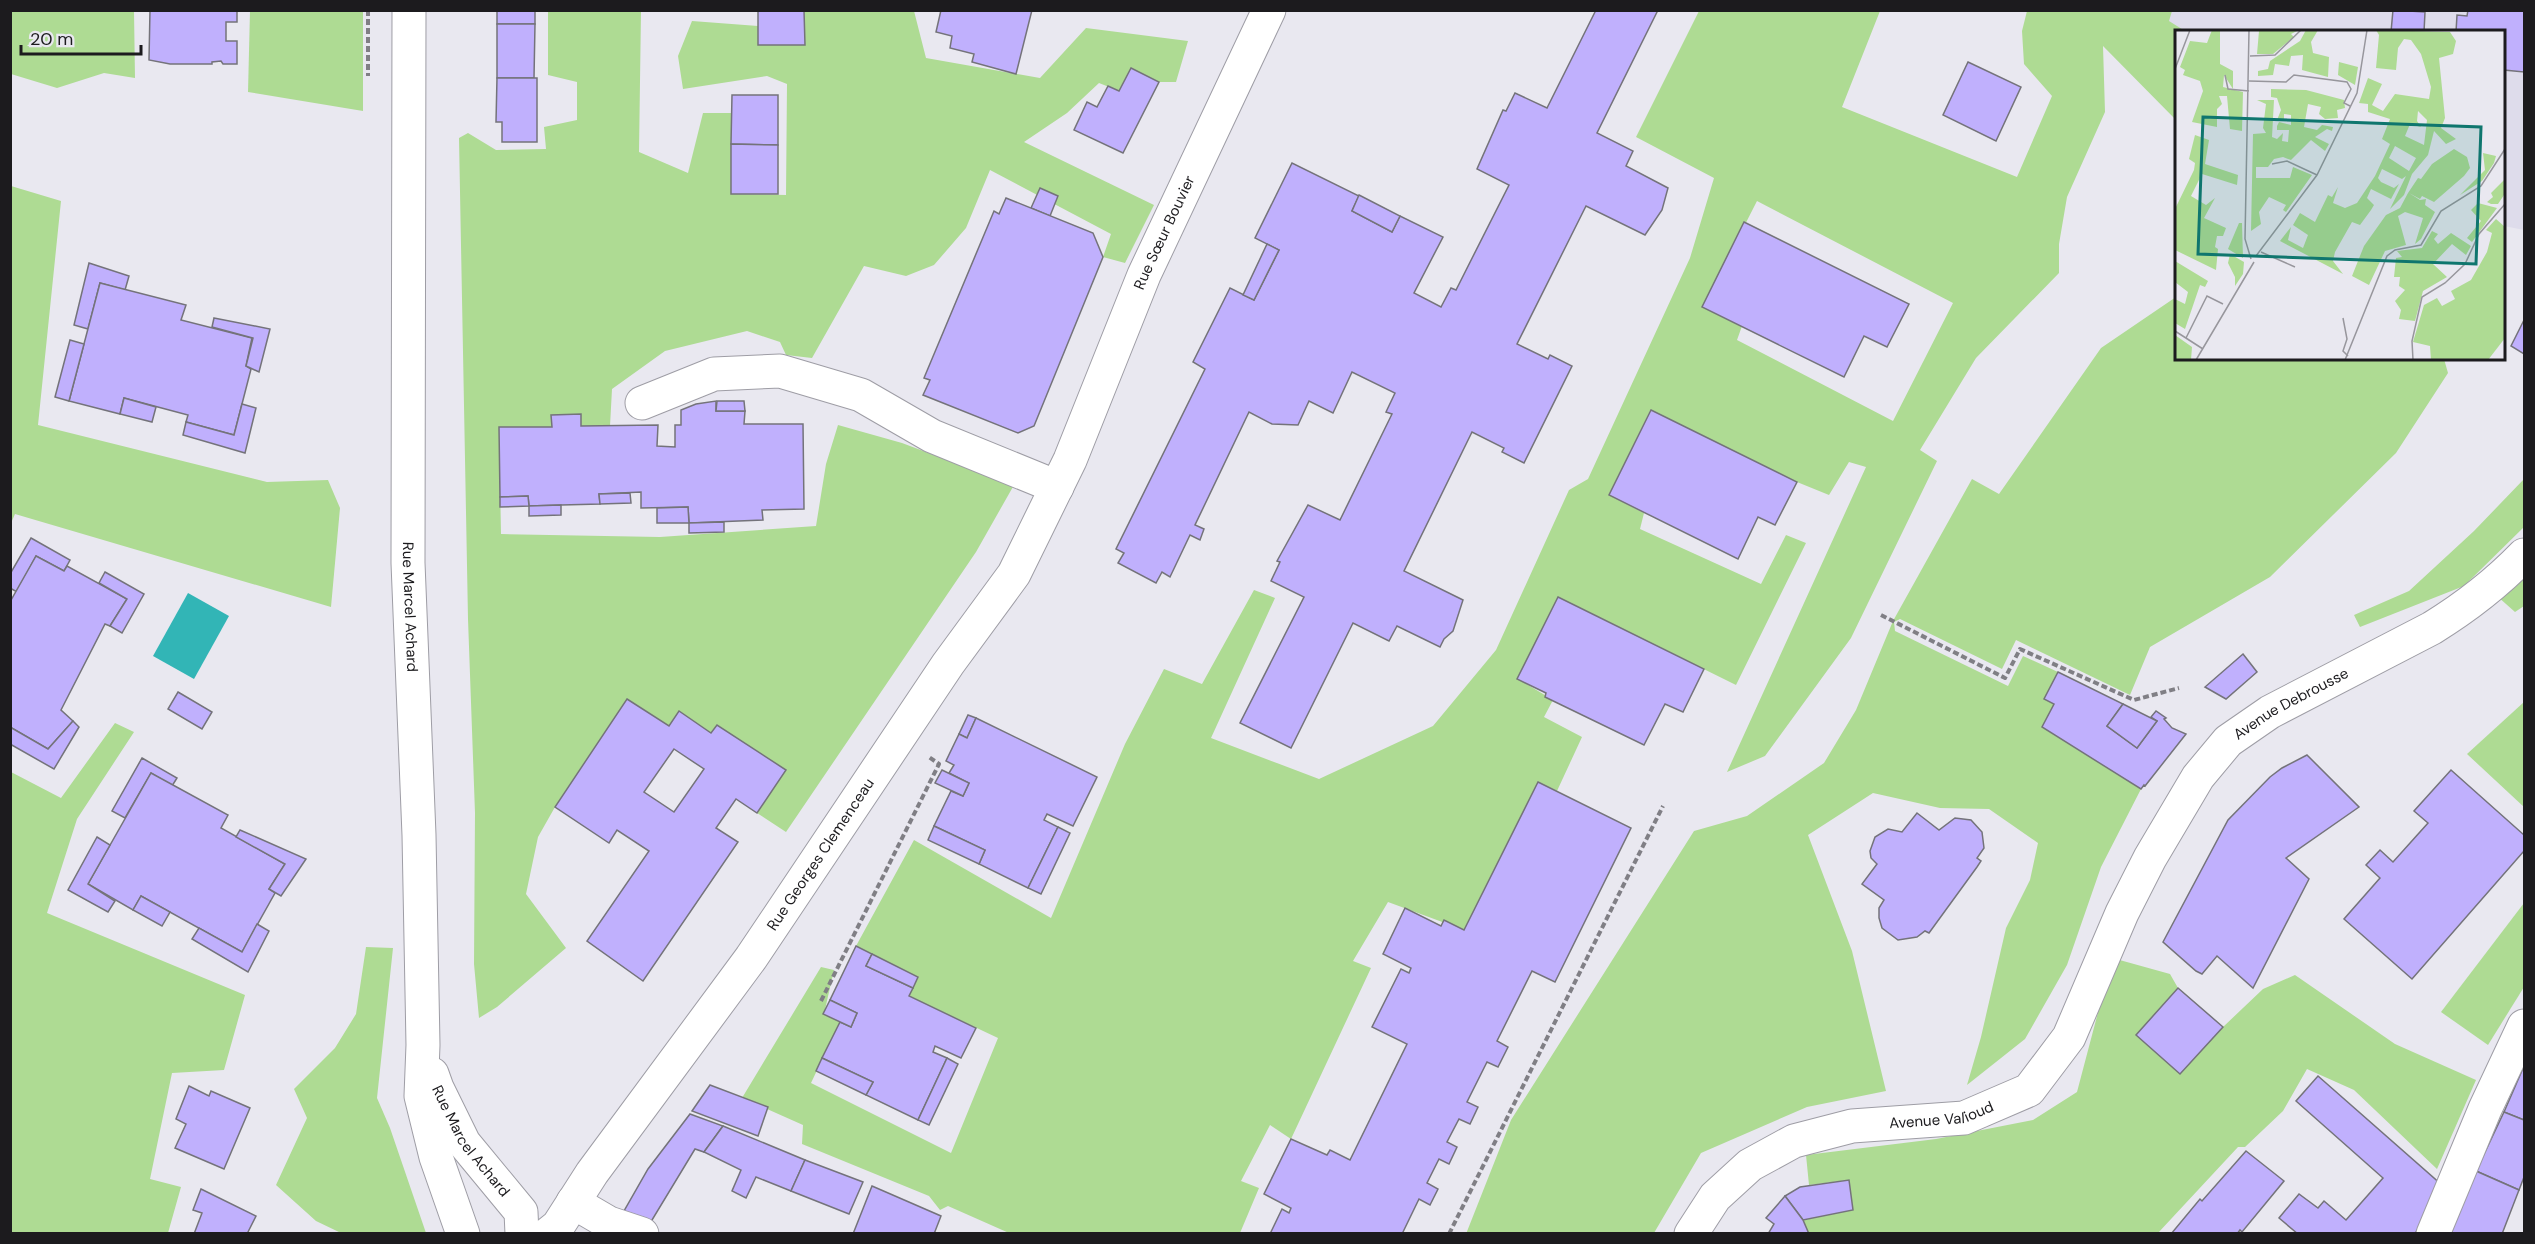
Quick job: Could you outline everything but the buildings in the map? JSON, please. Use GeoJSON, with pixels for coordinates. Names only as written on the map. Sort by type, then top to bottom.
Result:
{"type":"FeatureCollection","features":[{"type":"Feature","properties":{"kind":"street","name":"Rue Marcel Achard"},"geometry":{"type":"LineString","coordinates":[[409,10],[408,563],[419,835],[423,1045],[421,1096],[436,1157],[463,1233]]}},
{"type":"Feature","properties":{"kind":"street","name":"Rue Sœur Bouvier"},"geometry":{"type":"LineString","coordinates":[[1063,474],[1144,275],[1269,10]]}},
{"type":"Feature","properties":{"kind":"street"},"geometry":{"type":"LineString","coordinates":[[642,403],[714,374],[780,371],[861,395],[932,436],[1063,474]]}},
{"type":"Feature","properties":{"kind":"street","name":"Rue Georges Clemenceau"},"geometry":{"type":"LineString","coordinates":[[548,1233],[558,1226],[592,1173],[751,958],[948,664],[1014,574],[1063,474]]}},
{"type":"Feature","properties":{"kind":"street","name":"Avenue Debrousse"},"geometry":{"type":"LineString","coordinates":[[2122,913],[2150,858],[2198,777],[2228,741],[2270,712],[2447,619],[2498,582],[2524,555]]}},
{"type":"Feature","properties":{"kind":"street","name":"Avenue Valioud"},"geometry":{"type":"LineString","coordinates":[[1691,1233],[1715,1197],[1750,1165],[1794,1141],[1852,1126],[1964,1118],[2029,1090],[2069,1037],[2122,913]]}},
{"type":"Feature","properties":{"kind":"street"},"geometry":{"type":"LineString","coordinates":[[2433,1233],[2489,1100],[2524,1026]]}},
{"type":"Feature","properties":{"kind":"street","name":"Rue Marcel Achard"},"geometry":{"type":"LineString","coordinates":[[423,1045],[437,1088],[464,1143],[522,1212],[522,1233]]}},
{"type":"Feature","properties":{"kind":"street"},"geometry":{"type":"LineString","coordinates":[[573,1202],[609,1223],[642,1233]]}},
{"type":"Feature","properties":{"kind":"path"},"geometry":{"type":"LineString","coordinates":[[1881,615],[2005,678],[2020,649],[2134,700],[2179,688]]}},
{"type":"Feature","properties":{"kind":"path"},"geometry":{"type":"LineString","coordinates":[[821,1001],[939,764],[927,755],[933,746]]}},
{"type":"Feature","properties":{"kind":"path"},"geometry":{"type":"LineString","coordinates":[[1449,1233],[1662,806]]}},
{"type":"Feature","properties":{"kind":"shaded area"},"geometry":{"type":"Polygon","coordinates":[[[2104,11],[2524,11],[2524,230],[2505,226],[2505,30],[2175,32],[2104,11]]]}},
{"type":"Feature","properties":{"kind":"green space"},"geometry":{"type":"Polygon","coordinates":[[[10,11],[134,11],[135,78],[104,73],[57,88],[11,74],[10,11]]]}},
{"type":"Feature","properties":{"kind":"green space"},"geometry":{"type":"Polygon","coordinates":[[[250,11],[363,11],[363,111],[248,92],[250,11]]]}},
{"type":"Feature","properties":{"kind":"green space"},"geometry":{"type":"Polygon","coordinates":[[[548,11],[641,11],[639,152],[688,173],[703,113],[732,113],[731,194],[786,195],[787,84],[767,76],[683,89],[678,56],[692,21],[758,26],[758,45],[804,45],[804,11],[914,11],[926,58],[1040,78],[1086,28],[1188,41],[1176,82],[1159,82],[1131,68],[1119,91],[1099,83],[1067,113],[1024,142],[1154,205],[1125,263],[1103,257],[1111,234],[990,170],[966,228],[934,265],[906,276],[864,266],[812,358],[786,355],[780,342],[747,331],[665,351],[612,389],[610,426],[499,428],[501,534],[660,537],[816,526],[826,464],[838,425],[902,443],[1014,485],[976,552],[786,832],[757,813],[785,770],[717,725],[711,733],[669,726],[627,699],[555,807],[538,837],[526,894],[566,948],[497,1007],[479,1018],[474,964],[475,813],[468,619],[459,138],[468,133],[496,150],[546,149],[544,127],[577,120],[577,82],[548,75],[548,11]]]}},
{"type":"Feature","properties":{"kind":"green space"},"geometry":{"type":"Polygon","coordinates":[[[1699,11],[1880,11],[1842,107],[2017,177],[2052,96],[2024,64],[2022,31],[2027,11],[2172,11],[2169,21],[2183,30],[2175,30],[2175,119],[2103,46],[2105,112],[2067,197],[2059,244],[2059,273],[1976,358],[1920,450],[1937,461],[1851,638],[1765,756],[1727,772],[1866,467],[1849,462],[1829,495],[1797,482],[1650,411],[1609,495],[1644,513],[1640,529],[1761,584],[1786,535],[1806,543],[1736,685],[1558,597],[1518,679],[1553,700],[1544,717],[1582,737],[1557,791],[1538,782],[1464,930],[1388,902],[1353,961],[1371,968],[1291,1139],[1270,1125],[1241,1181],[1259,1188],[1240,1233],[1009,1233],[948,1206],[940,1210],[929,1196],[802,1144],[803,1125],[742,1098],[821,967],[834,970],[824,1014],[840,1022],[811,1083],[951,1153],[998,1038],[909,996],[918,977],[856,946],[914,840],[1051,918],[1125,744],[1164,669],[1202,684],[1254,590],[1275,598],[1211,738],[1319,779],[1433,726],[1496,650],[1569,490],[1588,479],[1690,258],[1714,178],[1636,137],[1699,11]],[[1757,201],[1703,307],[1742,326],[1737,340],[1893,421],[1953,303],[1757,201]]]}},
{"type":"Feature","properties":{"kind":"green space"},"geometry":{"type":"Polygon","coordinates":[[[11,186],[61,201],[38,425],[267,482],[328,480],[340,508],[331,607],[15,514],[11,523],[11,186]]]}},
{"type":"Feature","properties":{"kind":"green space"},"geometry":{"type":"Polygon","coordinates":[[[2175,298],[2175,360],[2444,360],[2448,373],[2396,453],[2270,577],[2150,647],[2130,695],[2016,640],[2002,669],[1900,619],[1894,622],[1895,631],[2008,686],[2023,656],[2058,672],[2044,699],[2054,704],[2042,727],[2141,789],[2101,867],[2067,965],[2025,1039],[1967,1085],[1981,1037],[2006,928],[2030,880],[2038,843],[1989,809],[1940,808],[1873,793],[1808,835],[1852,951],[1886,1091],[1807,1107],[1701,1153],[1654,1233],[1466,1234],[1511,1120],[1694,831],[1747,816],[1824,763],[1856,710],[1893,621],[1972,479],[1999,494],[2101,348],[2175,298]]]}},
{"type":"Feature","properties":{"kind":"green space"},"geometry":{"type":"Polygon","coordinates":[[[2524,479],[2524,527],[2464,586],[2360,627],[2354,615],[2409,591],[2474,531],[2524,479]]]}},
{"type":"Feature","properties":{"kind":"green space"},"geometry":{"type":"Polygon","coordinates":[[[2524,567],[2524,606],[2515,612],[2497,596],[2524,567]]]}},
{"type":"Feature","properties":{"kind":"green space"},"geometry":{"type":"Polygon","coordinates":[[[2524,702],[2524,807],[2467,754],[2524,702]]]}},
{"type":"Feature","properties":{"kind":"green space"},"geometry":{"type":"Polygon","coordinates":[[[115,723],[134,732],[77,819],[47,913],[245,995],[224,1070],[172,1073],[150,1179],[181,1187],[168,1233],[11,1233],[11,772],[61,798],[115,723]]]}},
{"type":"Feature","properties":{"kind":"green space"},"geometry":{"type":"Polygon","coordinates":[[[2524,903],[2524,987],[2488,1045],[2441,1012],[2524,903]]]}},
{"type":"Feature","properties":{"kind":"green space"},"geometry":{"type":"Polygon","coordinates":[[[366,947],[393,948],[377,1098],[390,1128],[426,1233],[341,1233],[316,1221],[276,1185],[307,1118],[294,1089],[335,1048],[356,1014],[366,947]]]}},
{"type":"Feature","properties":{"kind":"green space"},"geometry":{"type":"Polygon","coordinates":[[[2116,959],[2170,974],[2178,988],[2137,1035],[2180,1074],[2223,1027],[2263,989],[2295,975],[2395,1044],[2476,1080],[2437,1169],[2354,1090],[2307,1069],[2283,1111],[2245,1147],[2238,1147],[2158,1233],[1809,1234],[1803,1220],[1853,1210],[1849,1180],[1809,1185],[1806,1155],[1936,1139],[2033,1120],[2077,1092],[2101,1001],[2116,959]]]}},
{"type":"Feature","properties":{"kind":"water"},"geometry":{"type":"Polygon","coordinates":[[[188,593],[229,616],[194,679],[153,656],[188,593]]]}}]}
